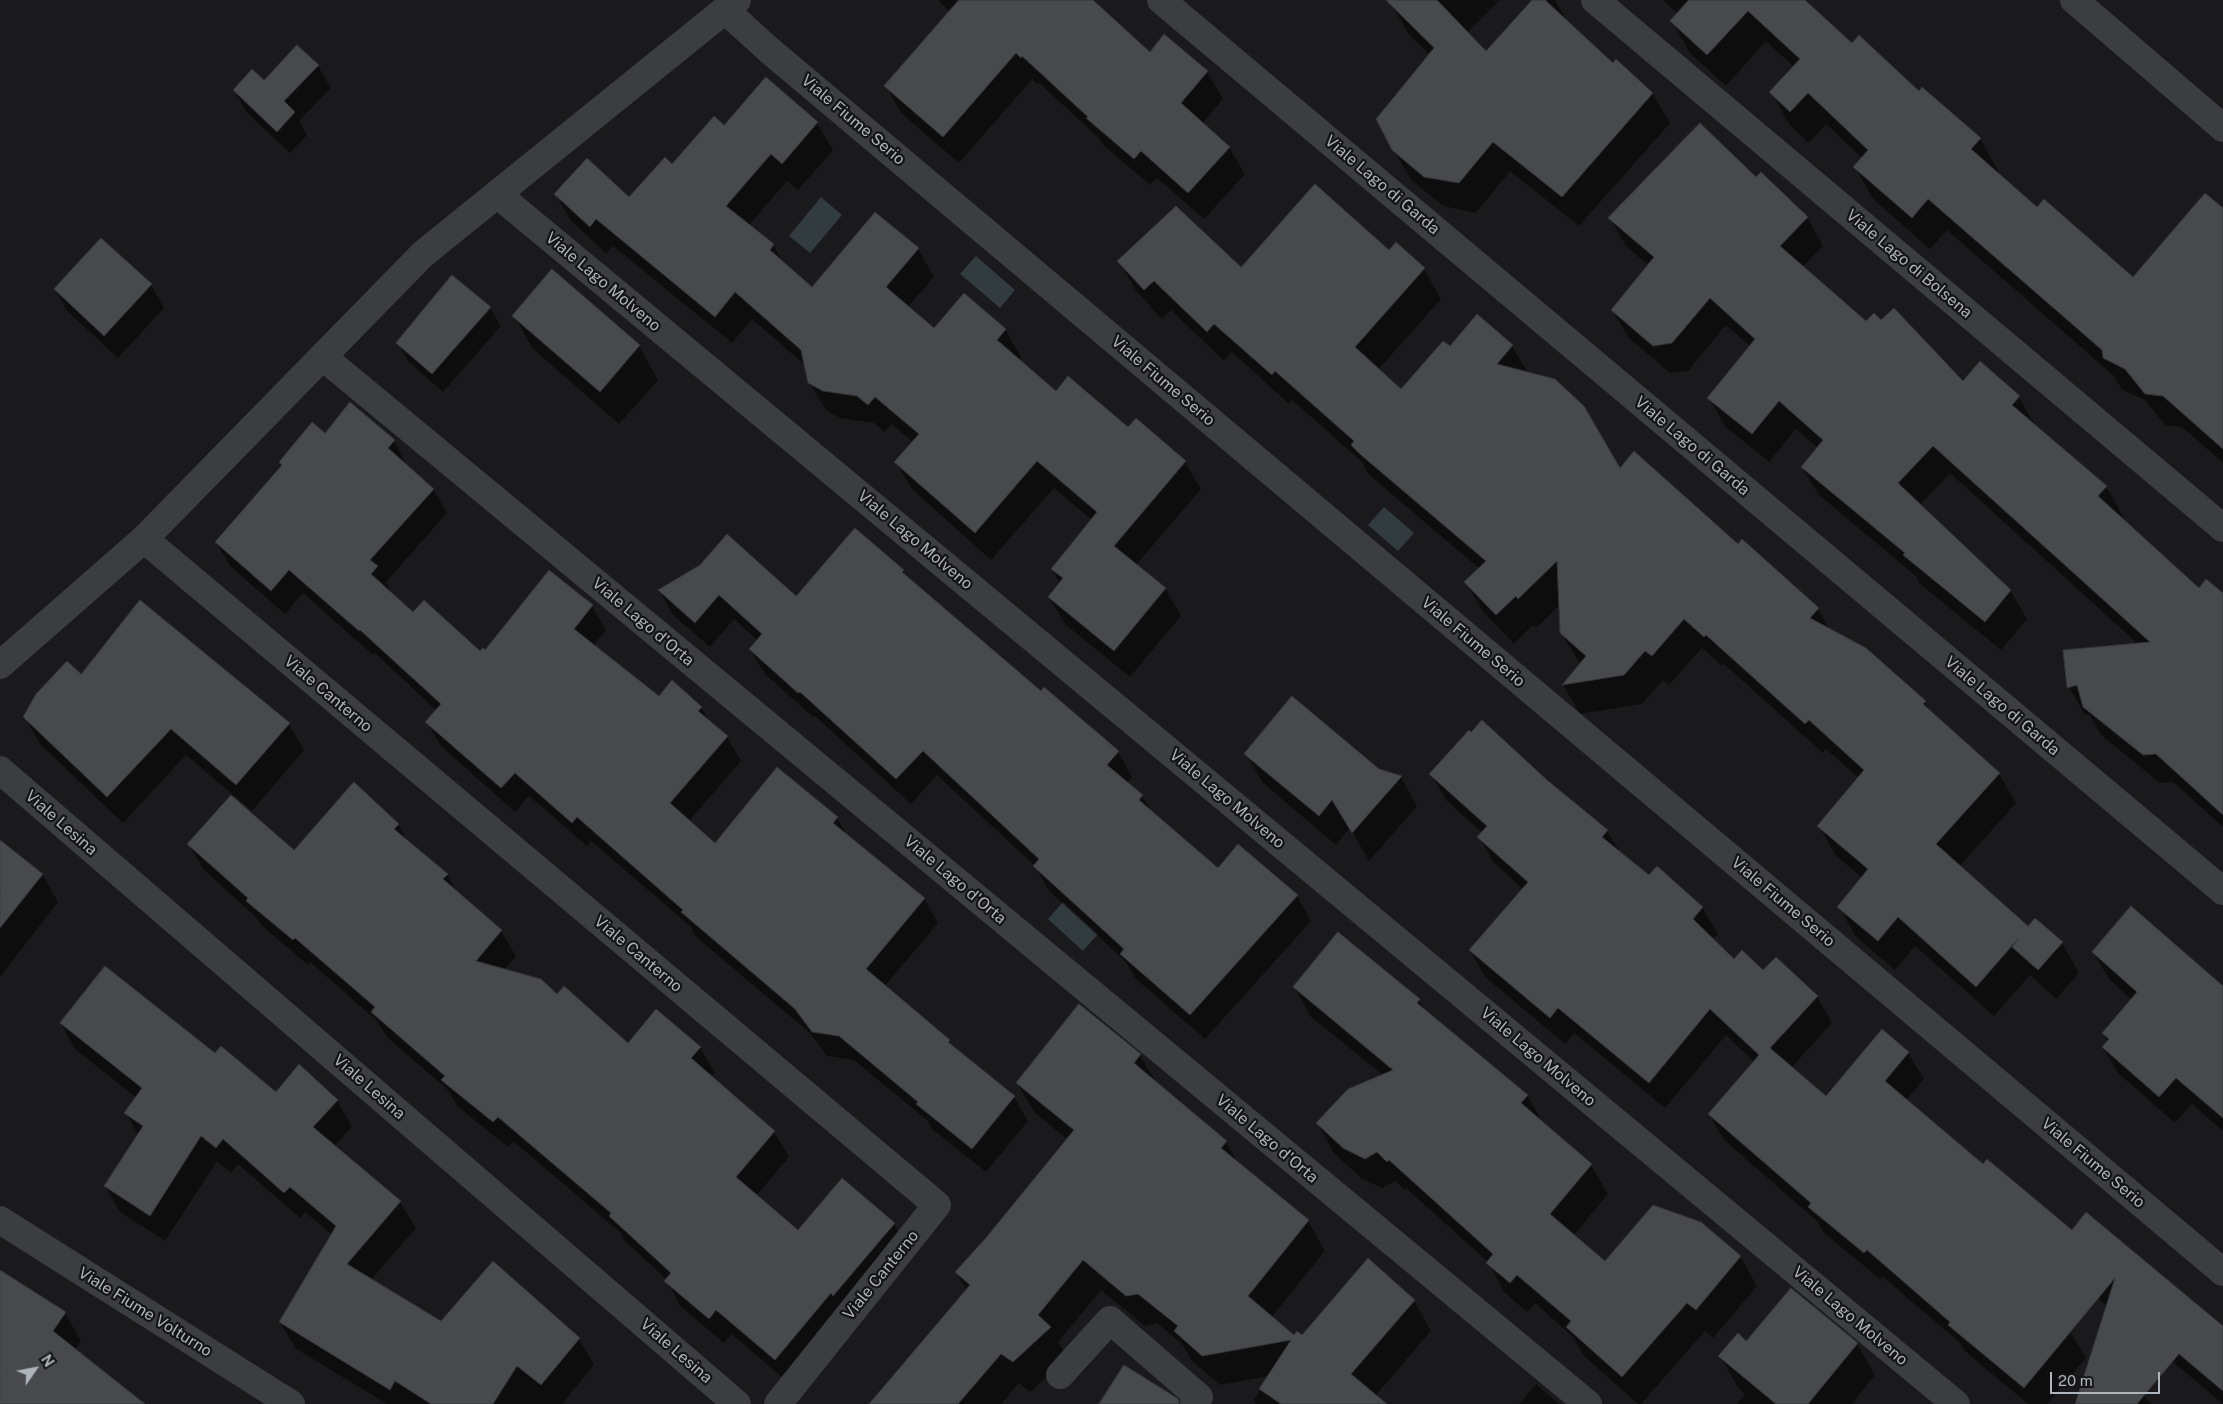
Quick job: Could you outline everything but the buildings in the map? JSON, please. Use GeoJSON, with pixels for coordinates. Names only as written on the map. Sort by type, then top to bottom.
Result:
{"type":"FeatureCollection","features":[{"type":"Feature","properties":{"kind":"street","name":"Viale Lago di Garda"},"geometry":{"type":"LineString","coordinates":[[1161,0],[2223,891]]}},
{"type":"Feature","properties":{"kind":"street","name":"Viale Lago di Bolsena"},"geometry":{"type":"LineString","coordinates":[[1595,0],[2223,528]]}},
{"type":"Feature","properties":{"kind":"street"},"geometry":{"type":"LineString","coordinates":[[2074,0],[2223,128]]}},
{"type":"Feature","properties":{"kind":"street"},"geometry":{"type":"LineString","coordinates":[[0,665],[144,539],[423,254],[731,5]]}},
{"type":"Feature","properties":{"kind":"street","name":"Viale Fiume Serio"},"geometry":{"type":"LineString","coordinates":[[731,5],[769,50],[2223,1272]]}},
{"type":"Feature","properties":{"kind":"street","name":"Viale Lago Molveno"},"geometry":{"type":"LineString","coordinates":[[497,194],[1956,1404]]}},
{"type":"Feature","properties":{"kind":"street","name":"Viale Lago d'Orta"},"geometry":{"type":"LineString","coordinates":[[323,357],[1588,1404]]}},
{"type":"Feature","properties":{"kind":"street","name":"Viale Canterno"},"geometry":{"type":"LineString","coordinates":[[144,539],[937,1205],[778,1404]]}},
{"type":"Feature","properties":{"kind":"street","name":"Viale Lesina"},"geometry":{"type":"LineString","coordinates":[[0,770],[737,1404]]}},
{"type":"Feature","properties":{"kind":"street","name":"Viale Fiume Volturno"},"geometry":{"type":"LineString","coordinates":[[0,1220],[291,1404]]}},
{"type":"Feature","properties":{"kind":"street"},"geometry":{"type":"LineString","coordinates":[[1060,1376],[1110,1320],[1197,1400]]}},
{"type":"Feature","properties":{"kind":"shaded area"},"geometry":{"type":"Polygon","coordinates":[[[821,197],[842,215],[810,253],[789,236],[821,197]]]}},
{"type":"Feature","properties":{"kind":"shaded area"},"geometry":{"type":"Polygon","coordinates":[[[976,256],[1015,290],[1000,308],[960,274],[976,256]]]}},
{"type":"Feature","properties":{"kind":"shaded area"},"geometry":{"type":"Polygon","coordinates":[[[1384,507],[1414,533],[1398,551],[1368,525],[1384,507]]]}},
{"type":"Feature","properties":{"kind":"shaded area"},"geometry":{"type":"Polygon","coordinates":[[[1063,902],[1098,934],[1083,951],[1048,919],[1063,902]]]}}]}
